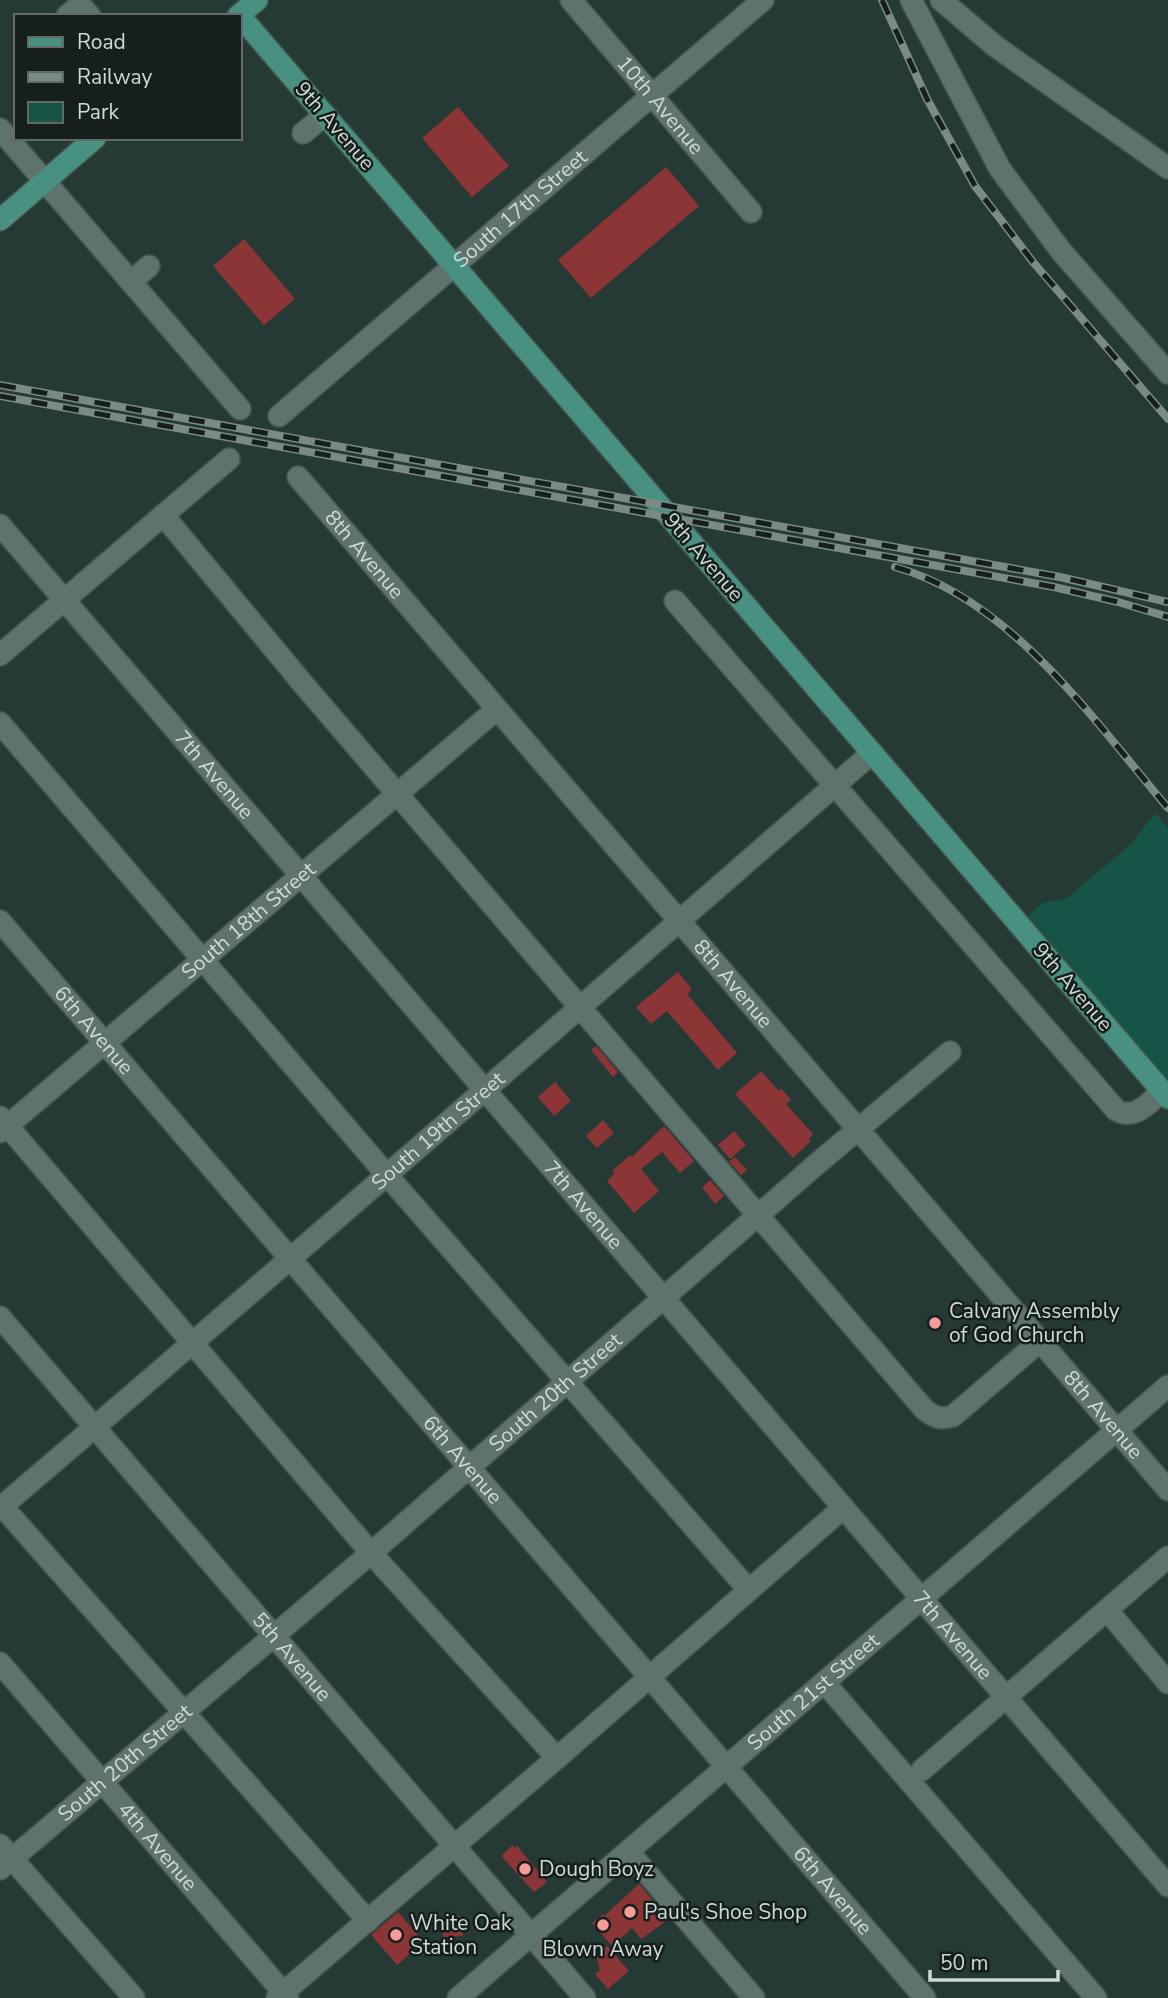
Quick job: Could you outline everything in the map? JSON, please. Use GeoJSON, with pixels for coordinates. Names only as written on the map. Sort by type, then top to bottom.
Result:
{"type":"FeatureCollection","features":[{"type":"Feature","properties":{"kind":"main road","name":"9th Avenue"},"geometry":{"type":"LineString","coordinates":[[226,0],[237,14]]}},
{"type":"Feature","properties":{"kind":"main road"},"geometry":{"type":"LineString","coordinates":[[241,14],[257,0]]}},
{"type":"Feature","properties":{"kind":"main road","name":"9th Avenue"},"geometry":{"type":"LineString","coordinates":[[242,19],[1165,1094]]}},
{"type":"Feature","properties":{"kind":"main road"},"geometry":{"type":"LineString","coordinates":[[0,220],[93,140]]}},
{"type":"Feature","properties":{"kind":"street","name":"10th Avenue"},"geometry":{"type":"LineString","coordinates":[[571,0],[751,212]]}},
{"type":"Feature","properties":{"kind":"street","name":"South 17th Street"},"geometry":{"type":"LineString","coordinates":[[279,416],[763,0]]}},
{"type":"Feature","properties":{"kind":"street"},"geometry":{"type":"LineString","coordinates":[[911,0],[1000,169],[1061,251],[1168,373]]}},
{"type":"Feature","properties":{"kind":"street"},"geometry":{"type":"LineString","coordinates":[[941,0],[995,46],[1168,168]]}},
{"type":"Feature","properties":{"kind":"street"},"geometry":{"type":"LineString","coordinates":[[69,14],[80,5],[88,14]]}},
{"type":"Feature","properties":{"kind":"street"},"geometry":{"type":"LineString","coordinates":[[303,133],[325,115]]}},
{"type":"Feature","properties":{"kind":"street"},"geometry":{"type":"LineString","coordinates":[[0,129],[240,409]]}},
{"type":"Feature","properties":{"kind":"street"},"geometry":{"type":"LineString","coordinates":[[131,282],[149,266]]}},
{"type":"Feature","properties":{"kind":"street"},"geometry":{"type":"LineString","coordinates":[[0,656],[229,458]]}},
{"type":"Feature","properties":{"kind":"street","name":"8th Avenue"},"geometry":{"type":"LineString","coordinates":[[298,477],[1168,1490]]}},
{"type":"Feature","properties":{"kind":"street"},"geometry":{"type":"LineString","coordinates":[[163,515],[580,1007],[932,1415],[942,1419],[953,1416],[1039,1342]]}},
{"type":"Feature","properties":{"kind":"street","name":"7th Avenue"},"geometry":{"type":"LineString","coordinates":[[0,525],[1168,1886]]}},
{"type":"Feature","properties":{"kind":"street"},"geometry":{"type":"LineString","coordinates":[[675,601],[1116,1110],[1125,1115],[1136,1114],[1165,1094]]}},
{"type":"Feature","properties":{"kind":"street","name":"South 18th Street"},"geometry":{"type":"LineString","coordinates":[[3,1125],[104,1043],[497,709]]}},
{"type":"Feature","properties":{"kind":"street"},"geometry":{"type":"LineString","coordinates":[[0,723],[386,1174],[748,1590]]}},
{"type":"Feature","properties":{"kind":"street","name":"South 19th Street"},"geometry":{"type":"LineString","coordinates":[[1,1507],[386,1174],[485,1092],[872,753]]}},
{"type":"Feature","properties":{"kind":"street","name":"6th Avenue"},"geometry":{"type":"LineString","coordinates":[[0,921],[925,1998]]}},
{"type":"Feature","properties":{"kind":"street","name":"South 20th Street"},"geometry":{"type":"LineString","coordinates":[[4,1858],[102,1782],[184,1713],[950,1052]]}},
{"type":"Feature","properties":{"kind":"street"},"geometry":{"type":"LineString","coordinates":[[3,1125],[371,1553],[557,1758]]}},
{"type":"Feature","properties":{"kind":"street","name":"5th Avenue"},"geometry":{"type":"LineString","coordinates":[[0,1317],[585,1998]]}},
{"type":"Feature","properties":{"kind":"street","name":"South 21st Street"},"geometry":{"type":"LineString","coordinates":[[458,1998],[1168,1386]]}},
{"type":"Feature","properties":{"kind":"street"},"geometry":{"type":"LineString","coordinates":[[1,1507],[368,1920]]}},
{"type":"Feature","properties":{"kind":"street"},"geometry":{"type":"LineString","coordinates":[[283,1996],[843,1508]]}},
{"type":"Feature","properties":{"kind":"street"},"geometry":{"type":"LineString","coordinates":[[922,1770],[1168,1557]]}},
{"type":"Feature","properties":{"kind":"street"},"geometry":{"type":"LineString","coordinates":[[1107,1610],[1168,1683]]}},
{"type":"Feature","properties":{"kind":"street","name":"4th Avenue"},"geometry":{"type":"LineString","coordinates":[[0,1662],[283,1996]]}},
{"type":"Feature","properties":{"kind":"street"},"geometry":{"type":"LineString","coordinates":[[824,1682],[1096,1998]]}},
{"type":"Feature","properties":{"kind":"street"},"geometry":{"type":"LineString","coordinates":[[628,1852],[754,1998]]}},
{"type":"Feature","properties":{"kind":"street"},"geometry":{"type":"LineString","coordinates":[[4,1858],[134,1998]]}},
{"type":"Feature","properties":{"kind":"green space"},"geometry":{"type":"Polygon","coordinates":[[[1155,813],[1168,828],[1168,1080],[1028,916],[1043,903],[1067,898],[1130,845],[1155,813]]]}},
{"type":"Feature","properties":{"kind":"building"},"geometry":{"type":"Polygon","coordinates":[[[458,107],[509,166],[472,197],[422,138],[458,107]]]}},
{"type":"Feature","properties":{"kind":"building"},"geometry":{"type":"Polygon","coordinates":[[[666,167],[699,206],[591,298],[558,260],[666,167]]]}},
{"type":"Feature","properties":{"kind":"building"},"geometry":{"type":"Polygon","coordinates":[[[244,239],[295,299],[264,325],[213,266],[244,239]]]}},
{"type":"Feature","properties":{"kind":"building"},"geometry":{"type":"Polygon","coordinates":[[[678,972],[692,989],[687,994],[737,1053],[718,1070],[667,1011],[651,1024],[636,1007],[678,972]]]}},
{"type":"Feature","properties":{"kind":"building"},"geometry":{"type":"Polygon","coordinates":[[[596,1046],[618,1072],[613,1077],[591,1050],[596,1046]]]}},
{"type":"Feature","properties":{"kind":"building"},"geometry":{"type":"Polygon","coordinates":[[[761,1071],[778,1090],[782,1089],[791,1100],[786,1104],[813,1134],[809,1139],[811,1141],[793,1158],[735,1094],[761,1071]]]}},
{"type":"Feature","properties":{"kind":"building"},"geometry":{"type":"Polygon","coordinates":[[[555,1082],[571,1101],[554,1116],[538,1097],[555,1082]]]}},
{"type":"Feature","properties":{"kind":"building"},"geometry":{"type":"Polygon","coordinates":[[[603,1120],[614,1133],[597,1148],[586,1136],[603,1120]]]}},
{"type":"Feature","properties":{"kind":"building"},"geometry":{"type":"Polygon","coordinates":[[[664,1126],[694,1161],[680,1173],[662,1152],[641,1169],[659,1191],[634,1213],[607,1181],[614,1174],[613,1170],[630,1155],[632,1157],[664,1126]]]}},
{"type":"Feature","properties":{"kind":"building"},"geometry":{"type":"Polygon","coordinates":[[[734,1131],[746,1145],[730,1159],[718,1145],[734,1131]]]}},
{"type":"Feature","properties":{"kind":"building"},"geometry":{"type":"Polygon","coordinates":[[[735,1157],[747,1170],[741,1175],[729,1162],[735,1157]]]}},
{"type":"Feature","properties":{"kind":"building"},"geometry":{"type":"Polygon","coordinates":[[[710,1180],[724,1196],[715,1204],[702,1187],[710,1180]]]}},
{"type":"Feature","properties":{"kind":"building"},"geometry":{"type":"Polygon","coordinates":[[[513,1845],[515,1848],[517,1846],[547,1882],[534,1892],[503,1858],[502,1855],[513,1845]]]}},
{"type":"Feature","properties":{"kind":"building"},"geometry":{"type":"Polygon","coordinates":[[[639,1884],[669,1919],[641,1939],[632,1928],[612,1946],[592,1923],[603,1914],[604,1916],[639,1884]]]}},
{"type":"Feature","properties":{"kind":"building"},"geometry":{"type":"Polygon","coordinates":[[[398,1912],[424,1942],[397,1965],[371,1935],[398,1912]]]}},
{"type":"Feature","properties":{"kind":"building"},"geometry":{"type":"Polygon","coordinates":[[[461,1916],[463,1936],[443,1937],[441,1917],[461,1916]]]}},
{"type":"Feature","properties":{"kind":"building"},"geometry":{"type":"Polygon","coordinates":[[[607,1946],[629,1971],[608,1989],[595,1974],[600,1970],[596,1955],[607,1946]]]}},
{"type":"Feature","properties":{"kind":"railway"},"geometry":{"type":"LineString","coordinates":[[882,0],[927,99],[975,186],[1033,262],[1168,419]]}},
{"type":"Feature","properties":{"kind":"railway"},"geometry":{"type":"LineString","coordinates":[[0,385],[1060,577],[1168,602]]}},
{"type":"Feature","properties":{"kind":"railway"},"geometry":{"type":"LineString","coordinates":[[0,396],[1054,587],[1168,617]]}},
{"type":"Feature","properties":{"kind":"railway"},"geometry":{"type":"LineString","coordinates":[[895,567],[937,583],[976,606],[1013,634],[1080,702],[1168,808]]}},
{"type":"Feature","properties":{"kind":"place","name":"Calvary Assembly of God Church"},"geometry":{"type":"Point","coordinates":[935,1323]}},
{"type":"Feature","properties":{"kind":"place","name":"Dough Boyz"},"geometry":{"type":"Point","coordinates":[525,1869]}},
{"type":"Feature","properties":{"kind":"place","name":"Paul's Shoe Shop"},"geometry":{"type":"Point","coordinates":[630,1912]}},
{"type":"Feature","properties":{"kind":"place","name":"Blown Away"},"geometry":{"type":"Point","coordinates":[603,1925]}},
{"type":"Feature","properties":{"kind":"place","name":"White Oak Station"},"geometry":{"type":"Point","coordinates":[396,1935]}}]}
